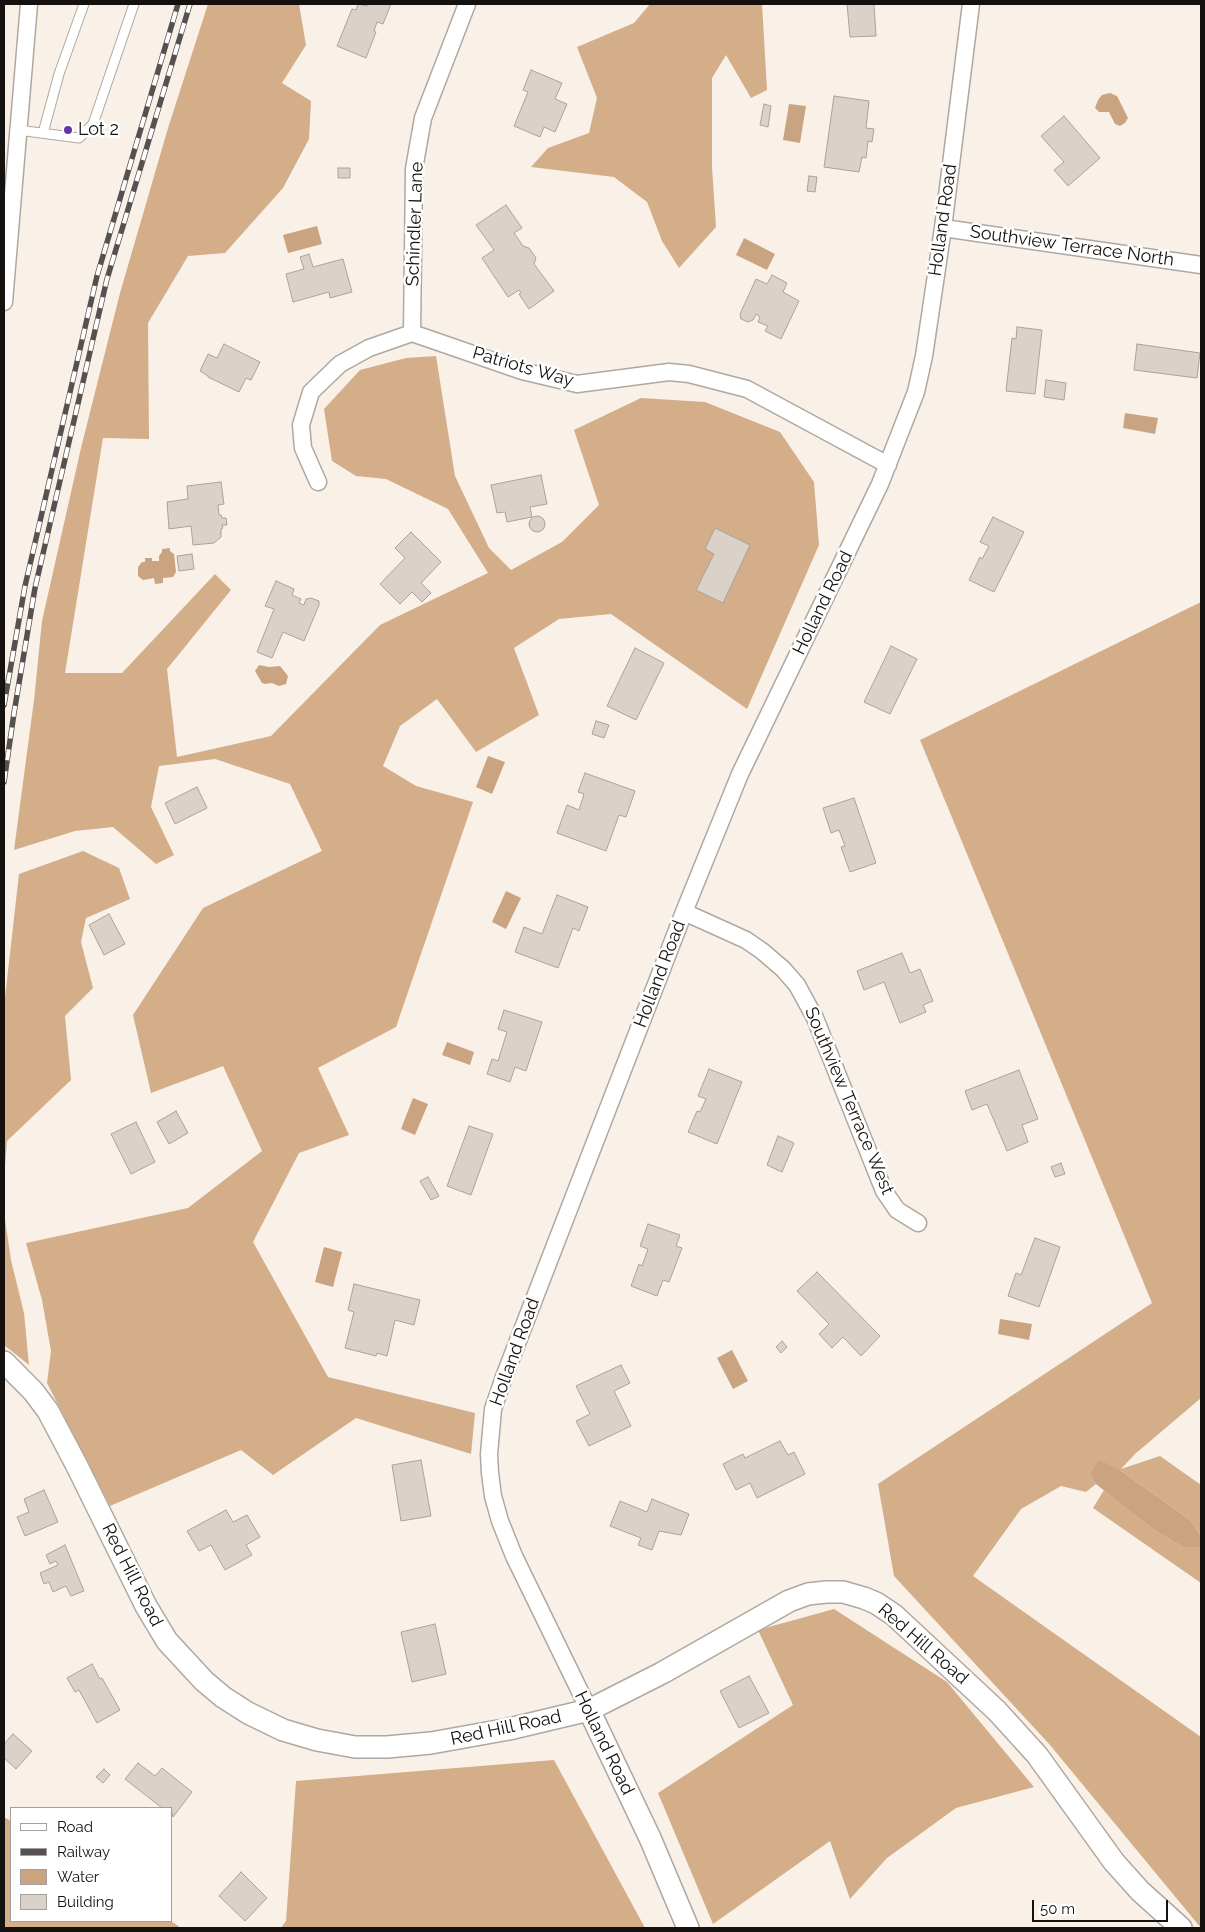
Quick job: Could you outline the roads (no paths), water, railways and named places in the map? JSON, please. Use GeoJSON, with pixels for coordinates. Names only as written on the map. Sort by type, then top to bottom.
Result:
{"type":"FeatureCollection","features":[{"type":"Feature","properties":{"kind":"street"},"geometry":{"type":"LineString","coordinates":[[4,302],[29,4]]}},
{"type":"Feature","properties":{"kind":"street","name":"Schindler Lane"},"geometry":{"type":"LineString","coordinates":[[412,333],[414,169],[423,118],[467,4]]}},
{"type":"Feature","properties":{"kind":"street","name":"Holland Road"},"geometry":{"type":"LineString","coordinates":[[688,1928],[650,1838],[514,1556],[500,1521],[493,1496],[490,1474],[490,1428],[504,1378],[684,912],[740,774],[888,465],[916,392],[924,356],[971,4]]}},
{"type":"Feature","properties":{"kind":"street","name":"Southview Terrace North"},"geometry":{"type":"LineString","coordinates":[[942,228],[1201,265]]}},
{"type":"Feature","properties":{"kind":"street"},"geometry":{"type":"LineString","coordinates":[[318,482],[303,448],[301,425],[311,392],[340,364],[369,348],[412,333]]}},
{"type":"Feature","properties":{"kind":"street","name":"Patriots Way"},"geometry":{"type":"LineString","coordinates":[[412,333],[522,371],[577,384],[669,372],[689,374],[747,389],[888,465]]}},
{"type":"Feature","properties":{"kind":"street","name":"Southview Terrace West"},"geometry":{"type":"LineString","coordinates":[[684,912],[746,940],[762,950],[783,969],[797,986],[815,1018],[884,1191],[897,1210],[918,1223]]}},
{"type":"Feature","properties":{"kind":"street","name":"Red Hill Road"},"geometry":{"type":"LineString","coordinates":[[4,1362],[33,1391],[55,1422],[146,1606],[167,1641],[204,1681],[223,1697],[248,1713],[283,1730],[317,1740],[355,1746],[387,1747],[431,1743],[509,1729],[589,1710],[662,1674],[789,1601],[808,1594],[842,1592],[876,1602],[894,1615],[997,1711],[1037,1755],[1114,1862],[1140,1890],[1181,1928]]}},
{"type":"Feature","properties":{"kind":"lane"},"geometry":{"type":"LineString","coordinates":[[42,133],[59,74],[84,4]]}},
{"type":"Feature","properties":{"kind":"lane"},"geometry":{"type":"LineString","coordinates":[[18,130],[79,138],[93,124],[134,4]]}},
{"type":"Feature","properties":{"kind":"water"},"geometry":{"type":"Polygon","coordinates":[[[1110,93],[1117,96],[1128,118],[1120,126],[1115,124],[1109,112],[1099,112],[1095,108],[1102,95],[1110,93]]]}},
{"type":"Feature","properties":{"kind":"water"},"geometry":{"type":"Polygon","coordinates":[[[789,104],[806,106],[800,143],[783,140],[789,104]]]}},
{"type":"Feature","properties":{"kind":"water"},"geometry":{"type":"Polygon","coordinates":[[[317,226],[322,244],[288,253],[283,235],[317,226]]]}},
{"type":"Feature","properties":{"kind":"water"},"geometry":{"type":"Polygon","coordinates":[[[744,238],[775,254],[767,270],[736,255],[744,238]]]}},
{"type":"Feature","properties":{"kind":"water"},"geometry":{"type":"Polygon","coordinates":[[[1125,413],[1158,418],[1155,434],[1123,428],[1125,413]]]}},
{"type":"Feature","properties":{"kind":"water"},"geometry":{"type":"Polygon","coordinates":[[[170,548],[170,551],[174,554],[176,572],[173,577],[163,578],[163,583],[155,584],[154,578],[143,580],[138,576],[138,567],[142,562],[145,562],[145,558],[159,561],[162,549],[170,548]]]}},
{"type":"Feature","properties":{"kind":"water"},"geometry":{"type":"Polygon","coordinates":[[[259,665],[269,667],[280,666],[288,676],[286,684],[279,686],[272,683],[262,683],[255,671],[259,665]]]}},
{"type":"Feature","properties":{"kind":"water"},"geometry":{"type":"Polygon","coordinates":[[[488,756],[505,762],[492,794],[476,787],[488,756]]]}},
{"type":"Feature","properties":{"kind":"water"},"geometry":{"type":"Polygon","coordinates":[[[506,891],[521,898],[506,929],[492,922],[506,891]]]}},
{"type":"Feature","properties":{"kind":"water"},"geometry":{"type":"Polygon","coordinates":[[[447,1042],[474,1052],[470,1065],[442,1055],[447,1042]]]}},
{"type":"Feature","properties":{"kind":"water"},"geometry":{"type":"Polygon","coordinates":[[[413,1098],[428,1104],[415,1135],[401,1129],[413,1098]]]}},
{"type":"Feature","properties":{"kind":"water"},"geometry":{"type":"Polygon","coordinates":[[[324,1247],[342,1252],[333,1287],[315,1282],[324,1247]]]}},
{"type":"Feature","properties":{"kind":"water"},"geometry":{"type":"Polygon","coordinates":[[[1000,1319],[1032,1324],[1029,1340],[998,1334],[1000,1319]]]}},
{"type":"Feature","properties":{"kind":"water"},"geometry":{"type":"Polygon","coordinates":[[[732,1350],[748,1381],[733,1389],[717,1358],[732,1350]]]}},
{"type":"Feature","properties":{"kind":"water"},"geometry":{"type":"Polygon","coordinates":[[[1099,1460],[1120,1470],[1190,1520],[1201,1537],[1201,1547],[1183,1547],[1154,1530],[1096,1484],[1090,1474],[1099,1460]]]}},
{"type":"Feature","properties":{"kind":"railway"},"geometry":{"type":"LineString","coordinates":[[4,705],[25,586],[97,276],[178,4]]}},
{"type":"Feature","properties":{"kind":"railway"},"geometry":{"type":"LineString","coordinates":[[4,782],[35,588],[107,279],[190,4]]}},
{"type":"Feature","properties":{"kind":"place","name":"Lot 2"},"geometry":{"type":"Point","coordinates":[68,130]}}]}
